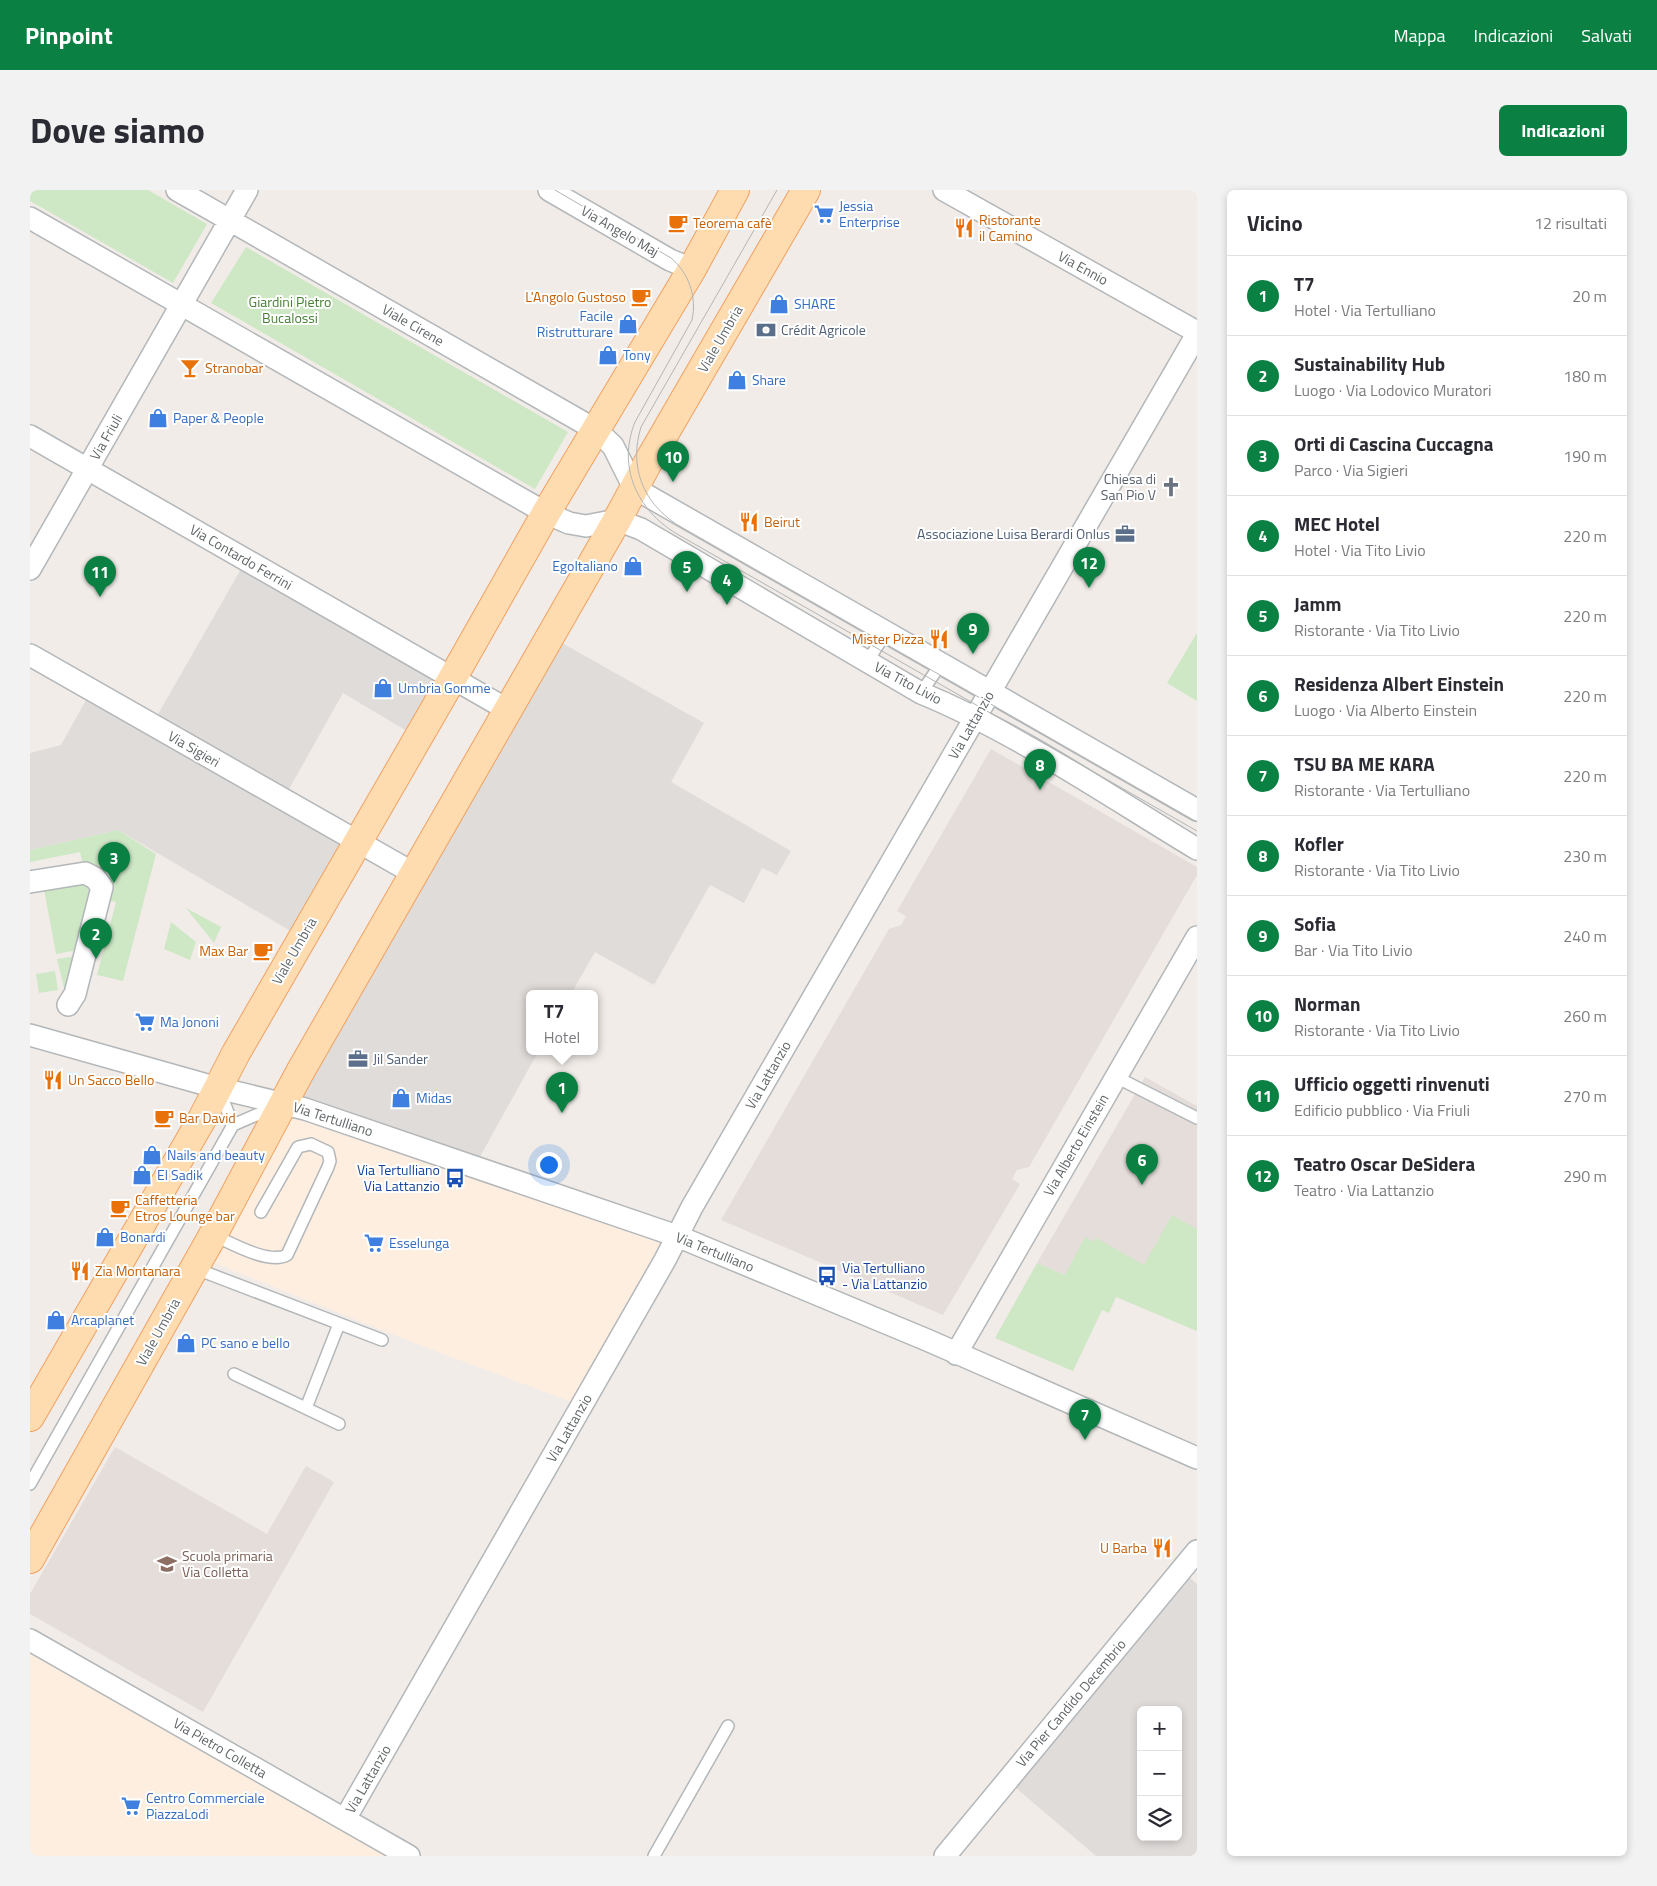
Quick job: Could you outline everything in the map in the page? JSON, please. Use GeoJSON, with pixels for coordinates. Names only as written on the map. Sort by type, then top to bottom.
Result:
{"type":"FeatureCollection","features":[{"type":"Feature","properties":{"kind":"main road","name":"Viale Umbria"},"geometry":{"type":"LineString","coordinates":[[30,1417],[218,1088],[236,1053],[546,513],[692,269],[735,190]]}},
{"type":"Feature","properties":{"kind":"main road","name":"Viale Umbria"},"geometry":{"type":"LineString","coordinates":[[30,1559],[213,1235],[283,1103],[806,190]]}},
{"type":"Feature","properties":{"kind":"street","name":"Viale Cirene"},"geometry":{"type":"LineString","coordinates":[[177,190],[596,430]]}},
{"type":"Feature","properties":{"kind":"street"},"geometry":{"type":"LineString","coordinates":[[182,304],[247,190]]}},
{"type":"Feature","properties":{"kind":"street","name":"Via Angelo Maj"},"geometry":{"type":"LineString","coordinates":[[550,190],[670,260],[692,269]]}},
{"type":"Feature","properties":{"kind":"street","name":"Via Ennio"},"geometry":{"type":"LineString","coordinates":[[944,190],[1197,333]]}},
{"type":"Feature","properties":{"kind":"street"},"geometry":{"type":"LineString","coordinates":[[30,218],[546,513],[570,523],[586,526],[617,520]]}},
{"type":"Feature","properties":{"kind":"street","name":"Via Friuli"},"geometry":{"type":"LineString","coordinates":[[30,569],[182,304]]}},
{"type":"Feature","properties":{"kind":"street","name":"Via Lattanzio"},"geometry":{"type":"LineString","coordinates":[[345,1819],[677,1236],[1197,333]]}},
{"type":"Feature","properties":{"kind":"street"},"geometry":{"type":"LineString","coordinates":[[596,430],[613,446],[634,488],[942,662],[1197,810]]}},
{"type":"Feature","properties":{"kind":"street","name":"Via Contardo Ferrini"},"geometry":{"type":"LineString","coordinates":[[30,436],[452,679]]}},
{"type":"Feature","properties":{"kind":"street","name":"Via Tito Livio"},"geometry":{"type":"LineString","coordinates":[[617,520],[641,529],[921,693],[975,718],[1197,849]]}},
{"type":"Feature","properties":{"kind":"street","name":"Via Sigieri"},"geometry":{"type":"LineString","coordinates":[[30,654],[358,842]]}},
{"type":"Feature","properties":{"kind":"street"},"geometry":{"type":"LineString","coordinates":[[452,679],[508,710]]}},
{"type":"Feature","properties":{"kind":"street"},"geometry":{"type":"LineString","coordinates":[[358,842],[414,873]]}},
{"type":"Feature","properties":{"kind":"street"},"geometry":{"type":"LineString","coordinates":[[30,882],[80,873],[104,879],[76,994],[68,1005]]}},
{"type":"Feature","properties":{"kind":"street","name":"Via Alberto Einstein"},"geometry":{"type":"LineString","coordinates":[[956,1354],[1197,937]]}},
{"type":"Feature","properties":{"kind":"street","name":"Via Tertulliano"},"geometry":{"type":"LineString","coordinates":[[30,1034],[218,1088],[283,1103],[677,1236],[1197,1458]]}},
{"type":"Feature","properties":{"kind":"street","name":"Via Pier Candido Decembrio"},"geometry":{"type":"LineString","coordinates":[[944,1856],[1197,1551]]}},
{"type":"Feature","properties":{"kind":"street","name":"Via Pietro Colletta"},"geometry":{"type":"LineString","coordinates":[[30,1640],[409,1856]]}},
{"type":"Feature","properties":{"kind":"lane"},"geometry":{"type":"LineString","coordinates":[[867,662],[887,631]]}},
{"type":"Feature","properties":{"kind":"lane"},"geometry":{"type":"LineString","coordinates":[[921,693],[942,662]]}},
{"type":"Feature","properties":{"kind":"lane"},"geometry":{"type":"LineString","coordinates":[[1116,1076],[1197,1118]]}},
{"type":"Feature","properties":{"kind":"lane"},"geometry":{"type":"LineString","coordinates":[[218,1088],[233,1125]]}},
{"type":"Feature","properties":{"kind":"lane"},"geometry":{"type":"LineString","coordinates":[[30,1484],[233,1125],[283,1103]]}},
{"type":"Feature","properties":{"kind":"lane"},"geometry":{"type":"LineString","coordinates":[[213,1235],[265,1257],[280,1259],[287,1255],[328,1167],[330,1161],[328,1152],[311,1144],[298,1147],[261,1212]]}},
{"type":"Feature","properties":{"kind":"lane"},"geometry":{"type":"LineString","coordinates":[[194,1268],[382,1340]]}},
{"type":"Feature","properties":{"kind":"lane"},"geometry":{"type":"LineString","coordinates":[[306,1408],[339,1324]]}},
{"type":"Feature","properties":{"kind":"lane"},"geometry":{"type":"LineString","coordinates":[[234,1374],[340,1424]]}},
{"type":"Feature","properties":{"kind":"lane"},"geometry":{"type":"LineString","coordinates":[[654,1856],[728,1726]]}},
{"type":"Feature","properties":{"kind":"shaded area"},"geometry":{"type":"Polygon","coordinates":[[[245,562],[452,679],[417,737],[343,693],[284,798],[153,723],[245,562]]]}},
{"type":"Feature","properties":{"kind":"shaded area"},"geometry":{"type":"Polygon","coordinates":[[[553,638],[704,723],[671,782],[791,851],[777,875],[762,868],[744,903],[710,885],[654,985],[595,952],[573,990],[526,990],[526,1055],[536,1055],[476,1164],[286,1101],[553,638]]]}},
{"type":"Feature","properties":{"kind":"shaded area"},"geometry":{"type":"Polygon","coordinates":[[[91,691],[356,843],[301,937],[118,830],[30,850],[30,753],[61,745],[91,691]]]}},
{"type":"Feature","properties":{"kind":"shaded area"},"geometry":{"type":"Polygon","coordinates":[[[991,749],[1197,867],[1197,875],[1029,1167],[1017,1170],[1012,1179],[1020,1184],[943,1315],[721,1220],[889,929],[901,925],[906,916],[897,911],[991,749]]]}},
{"type":"Feature","properties":{"kind":"shaded area"},"geometry":{"type":"Polygon","coordinates":[[[1145,1077],[1197,1106],[1197,1331],[1037,1263],[1145,1077]]]}},
{"type":"Feature","properties":{"kind":"shaded area"},"geometry":{"type":"Polygon","coordinates":[[[284,1106],[669,1238],[577,1404],[427,1348],[204,1259],[284,1106]]]}},
{"type":"Feature","properties":{"kind":"shaded area","name":"Scuola primaria Via Colletta"},"geometry":{"type":"Polygon","coordinates":[[[115,1447],[267,1534],[306,1466],[334,1482],[203,1712],[30,1614],[30,1594],[115,1447]]]}},
{"type":"Feature","properties":{"kind":"shaded area"},"geometry":{"type":"Polygon","coordinates":[[[1184,1573],[1197,1584],[1197,1856],[1096,1856],[1010,1783],[1184,1573]]]}},
{"type":"Feature","properties":{"kind":"shaded area","name":"Centro Commerciale PiazzaLodi"},"geometry":{"type":"Polygon","coordinates":[[[30,1645],[400,1856],[30,1856],[30,1645]]]}},
{"type":"Feature","properties":{"kind":"green space"},"geometry":{"type":"Polygon","coordinates":[[[30,190],[148,190],[207,224],[173,283],[30,201],[30,190]]]}},
{"type":"Feature","properties":{"kind":"green space","name":"Giardini Pietro Bucalossi"},"geometry":{"type":"Polygon","coordinates":[[[246,247],[568,432],[535,489],[211,303],[246,247]]]}},
{"type":"Feature","properties":{"kind":"green space"},"geometry":{"type":"Polygon","coordinates":[[[1197,633],[1197,701],[1167,683],[1197,633]]]}},
{"type":"Feature","properties":{"kind":"green space"},"geometry":{"type":"Polygon","coordinates":[[[118,830],[156,854],[123,981],[97,975],[116,902],[104,900],[112,866],[83,865],[80,852],[30,862],[30,850],[118,830]]]}},
{"type":"Feature","properties":{"kind":"green space"},"geometry":{"type":"Polygon","coordinates":[[[73,878],[95,886],[83,949],[56,954],[43,884],[73,878]]]}},
{"type":"Feature","properties":{"kind":"green space"},"geometry":{"type":"Polygon","coordinates":[[[186,908],[221,927],[214,943],[186,908]]]}},
{"type":"Feature","properties":{"kind":"green space"},"geometry":{"type":"Polygon","coordinates":[[[171,922],[196,942],[190,960],[164,949],[171,922]]]}},
{"type":"Feature","properties":{"kind":"green space"},"geometry":{"type":"Polygon","coordinates":[[[82,955],[74,986],[64,988],[57,959],[82,955]]]}},
{"type":"Feature","properties":{"kind":"green space"},"geometry":{"type":"Polygon","coordinates":[[[55,971],[58,990],[39,993],[36,974],[55,971]]]}},
{"type":"Feature","properties":{"kind":"green space"},"geometry":{"type":"Polygon","coordinates":[[[1172,1215],[1197,1229],[1197,1331],[1116,1297],[1109,1313],[1102,1310],[1073,1371],[995,1338],[1037,1263],[1065,1275],[1085,1237],[1094,1242],[1096,1238],[1144,1265],[1172,1215]]]}},
{"type":"Feature","properties":{"kind":"tram line"},"geometry":{"type":"LineString","coordinates":[[555,190],[671,258],[683,271],[690,286],[693,303],[692,320],[635,422],[630,439],[628,455],[634,486],[641,500],[651,513],[677,534],[1197,831]]}},
{"type":"Feature","properties":{"kind":"tram line"},"geometry":{"type":"LineString","coordinates":[[777,190],[641,427],[638,441],[638,469],[641,482],[654,505],[676,524],[1197,822]]}},
{"type":"Feature","properties":{"kind":"place","name":"Jessia Enterprise"},"geometry":{"type":"Point","coordinates":[824,214]}},
{"type":"Feature","properties":{"kind":"place","name":"Teorema cafè"},"geometry":{"type":"Point","coordinates":[678,223]}},
{"type":"Feature","properties":{"kind":"place","name":"Ristorante il Camino"},"geometry":{"type":"Point","coordinates":[964,228]}},
{"type":"Feature","properties":{"kind":"place","name":"L'Angolo Gustoso"},"geometry":{"type":"Point","coordinates":[641,297]}},
{"type":"Feature","properties":{"kind":"place","name":"SHARE"},"geometry":{"type":"Point","coordinates":[779,304]}},
{"type":"Feature","properties":{"kind":"place","name":"Facile Ristrutturare"},"geometry":{"type":"Point","coordinates":[628,324]}},
{"type":"Feature","properties":{"kind":"place","name":"Crédit Agricole"},"geometry":{"type":"Point","coordinates":[766,330]}},
{"type":"Feature","properties":{"kind":"place","name":"Tony"},"geometry":{"type":"Point","coordinates":[608,355]}},
{"type":"Feature","properties":{"kind":"place","name":"Stranobar"},"geometry":{"type":"Point","coordinates":[190,368]}},
{"type":"Feature","properties":{"kind":"place","name":"Share"},"geometry":{"type":"Point","coordinates":[737,380]}},
{"type":"Feature","properties":{"kind":"place","name":"Paper & People"},"geometry":{"type":"Point","coordinates":[158,418]}},
{"type":"Feature","properties":{"kind":"place","name":"Norman"},"geometry":{"type":"Point","coordinates":[673,482]}},
{"type":"Feature","properties":{"kind":"place","name":"Chiesa di San Pio V"},"geometry":{"type":"Point","coordinates":[1171,487]}},
{"type":"Feature","properties":{"kind":"place","name":"Beirut"},"geometry":{"type":"Point","coordinates":[749,522]}},
{"type":"Feature","properties":{"kind":"place","name":"Associazione Luisa Berardi Onlus"},"geometry":{"type":"Point","coordinates":[1125,534]}},
{"type":"Feature","properties":{"kind":"place","name":"EgoItaliano"},"geometry":{"type":"Point","coordinates":[633,566]}},
{"type":"Feature","properties":{"kind":"place","name":"Teatro Oscar DeSidera"},"geometry":{"type":"Point","coordinates":[1089,588]}},
{"type":"Feature","properties":{"kind":"place","name":"Jamm"},"geometry":{"type":"Point","coordinates":[687,592]}},
{"type":"Feature","properties":{"kind":"place","name":"Ufficio oggetti rinvenuti"},"geometry":{"type":"Point","coordinates":[100,597]}},
{"type":"Feature","properties":{"kind":"place","name":"MEC Hotel"},"geometry":{"type":"Point","coordinates":[727,605]}},
{"type":"Feature","properties":{"kind":"place","name":"Mister Pizza"},"geometry":{"type":"Point","coordinates":[939,639]}},
{"type":"Feature","properties":{"kind":"place","name":"Sofia"},"geometry":{"type":"Point","coordinates":[973,654]}},
{"type":"Feature","properties":{"kind":"place","name":"Umbria Gomme"},"geometry":{"type":"Point","coordinates":[383,688]}},
{"type":"Feature","properties":{"kind":"place","name":"Kofler"},"geometry":{"type":"Point","coordinates":[1040,790]}},
{"type":"Feature","properties":{"kind":"place","name":"Orti di Cascina Cuccagna"},"geometry":{"type":"Point","coordinates":[114,883]}},
{"type":"Feature","properties":{"kind":"place","name":"Max Bar"},"geometry":{"type":"Point","coordinates":[263,951]}},
{"type":"Feature","properties":{"kind":"place","name":"Sustainability Hub"},"geometry":{"type":"Point","coordinates":[96,959]}},
{"type":"Feature","properties":{"kind":"place","name":"Ma Jononi"},"geometry":{"type":"Point","coordinates":[145,1022]}},
{"type":"Feature","properties":{"kind":"place","name":"Jil Sander"},"geometry":{"type":"Point","coordinates":[358,1059]}},
{"type":"Feature","properties":{"kind":"place","name":"Un Sacco Bello"},"geometry":{"type":"Point","coordinates":[53,1080]}},
{"type":"Feature","properties":{"kind":"place","name":"Midas"},"geometry":{"type":"Point","coordinates":[401,1098]}},
{"type":"Feature","properties":{"kind":"place","name":"T7"},"geometry":{"type":"Point","coordinates":[562,1113]}},
{"type":"Feature","properties":{"kind":"place","name":"Bar David"},"geometry":{"type":"Point","coordinates":[164,1118]}},
{"type":"Feature","properties":{"kind":"place","name":"Nails and beauty"},"geometry":{"type":"Point","coordinates":[152,1155]}},
{"type":"Feature","properties":{"kind":"place","name":"El Sadik"},"geometry":{"type":"Point","coordinates":[142,1175]}},
{"type":"Feature","properties":{"kind":"place","name":"Via Tertulliano Via Lattanzio"},"geometry":{"type":"Point","coordinates":[455,1178]}},
{"type":"Feature","properties":{"kind":"place","name":"Residenza Albert Einstein"},"geometry":{"type":"Point","coordinates":[1142,1185]}},
{"type":"Feature","properties":{"kind":"place","name":"Caffetteria Etros Lounge bar"},"geometry":{"type":"Point","coordinates":[120,1208]}},
{"type":"Feature","properties":{"kind":"place","name":"Bonardi"},"geometry":{"type":"Point","coordinates":[105,1237]}},
{"type":"Feature","properties":{"kind":"place","name":"Esselunga"},"geometry":{"type":"Point","coordinates":[374,1243]}},
{"type":"Feature","properties":{"kind":"place","name":"Zia Montanara"},"geometry":{"type":"Point","coordinates":[80,1271]}},
{"type":"Feature","properties":{"kind":"place","name":"Via Tertulliano - Via Lattanzio"},"geometry":{"type":"Point","coordinates":[827,1276]}},
{"type":"Feature","properties":{"kind":"place","name":"Arcaplanet"},"geometry":{"type":"Point","coordinates":[56,1320]}},
{"type":"Feature","properties":{"kind":"place","name":"PC sano e bello"},"geometry":{"type":"Point","coordinates":[186,1343]}},
{"type":"Feature","properties":{"kind":"place","name":"TSU BA ME KARA"},"geometry":{"type":"Point","coordinates":[1085,1440]}},
{"type":"Feature","properties":{"kind":"place","name":"U Barba"},"geometry":{"type":"Point","coordinates":[1162,1548]}},
{"type":"Feature","properties":{"kind":"place","name":"Scuola primaria Via Colletta"},"geometry":{"type":"Point","coordinates":[167,1564]}},
{"type":"Feature","properties":{"kind":"place","name":"Centro Commerciale PiazzaLodi"},"geometry":{"type":"Point","coordinates":[131,1806]}}]}
